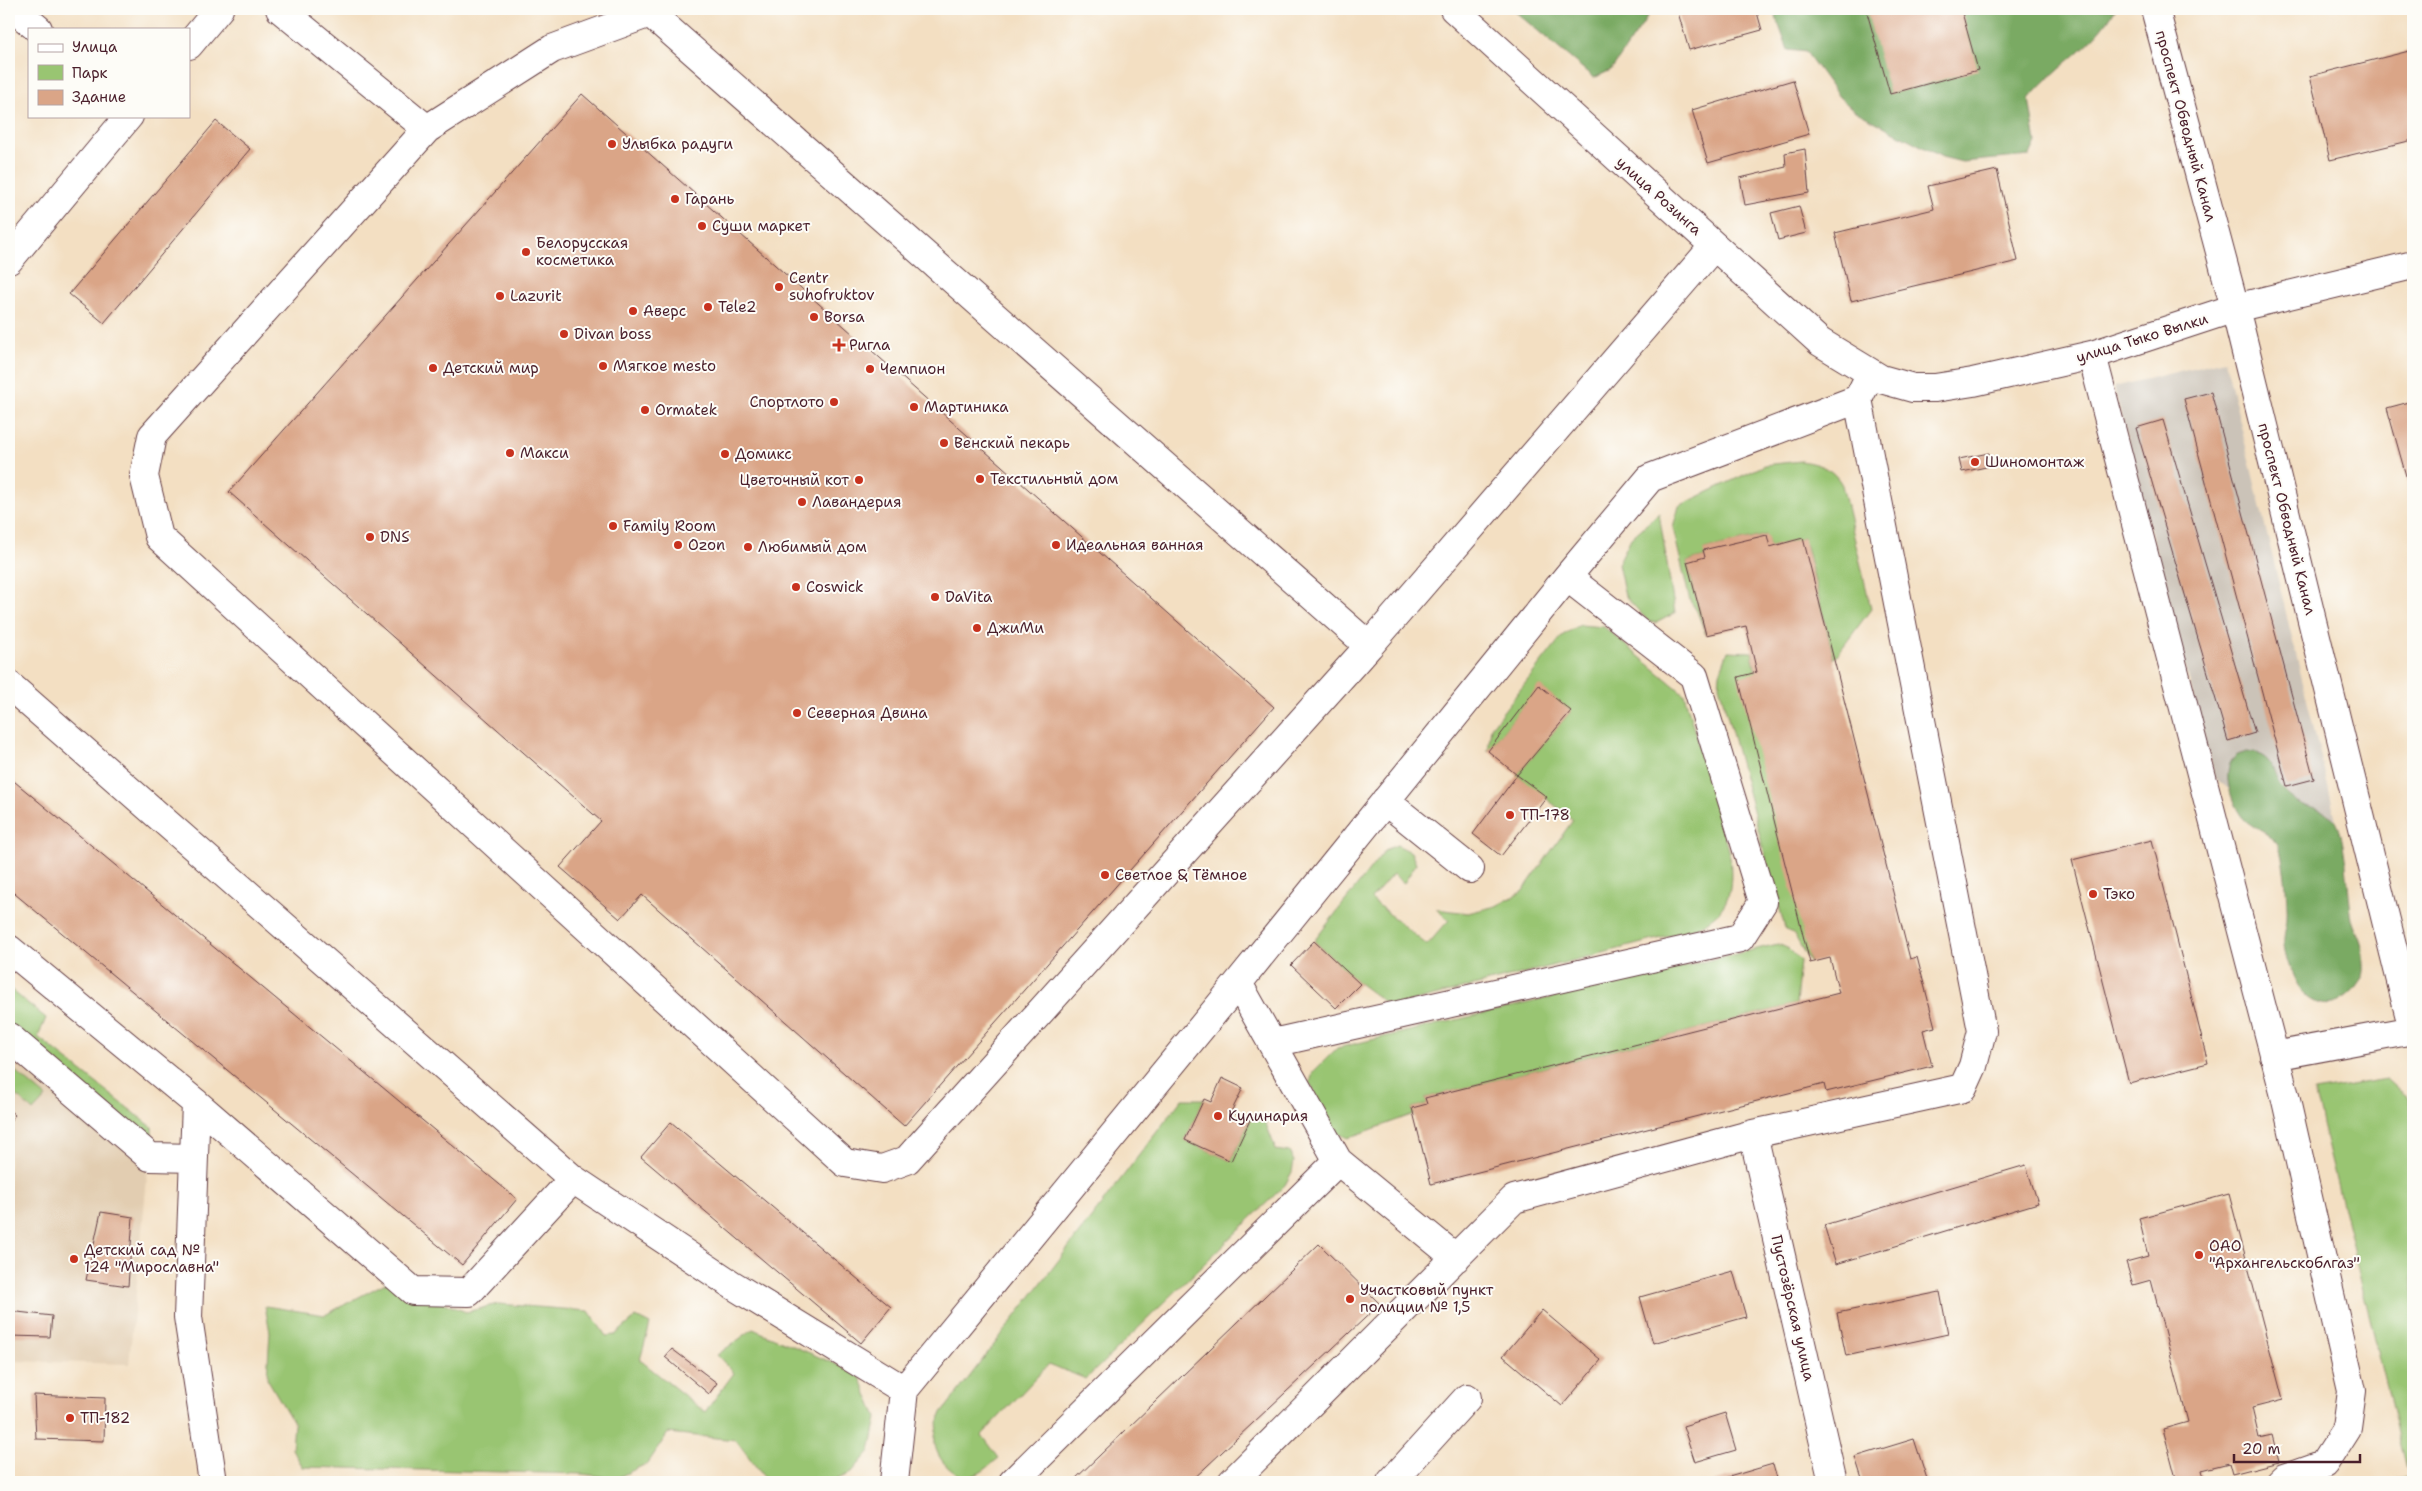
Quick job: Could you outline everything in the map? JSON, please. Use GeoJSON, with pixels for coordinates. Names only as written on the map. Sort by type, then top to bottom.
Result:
{"type":"FeatureCollection","features":[{"type":"Feature","properties":{"kind":"street"},"geometry":{"type":"LineString","coordinates":[[14,9],[37,28]]}},
{"type":"Feature","properties":{"kind":"street"},"geometry":{"type":"LineString","coordinates":[[190,44],[219,9]]}},
{"type":"Feature","properties":{"kind":"street"},"geometry":{"type":"LineString","coordinates":[[280,9],[427,129]]}},
{"type":"Feature","properties":{"kind":"street","name":"улица Розинга"},"geometry":{"type":"LineString","coordinates":[[1454,9],[1820,342],[1870,375]]}},
{"type":"Feature","properties":{"kind":"street","name":"проспект Обводный Канал"},"geometry":{"type":"LineString","coordinates":[[2155,9],[2235,308],[2413,1030]]}},
{"type":"Feature","properties":{"kind":"street"},"geometry":{"type":"LineString","coordinates":[[1369,646],[652,11],[552,49],[427,129],[152,436],[144,476],[159,537],[845,1163],[882,1169],[907,1160],[1369,646],[1714,246]]}},
{"type":"Feature","properties":{"kind":"street"},"geometry":{"type":"LineString","coordinates":[[9,260],[127,118]]}},
{"type":"Feature","properties":{"kind":"street","name":"улица Тыко Вылки"},"geometry":{"type":"LineString","coordinates":[[1870,375],[1892,384],[1913,388],[1935,388],[1973,382],[2092,355],[2235,308],[2413,265]]}},
{"type":"Feature","properties":{"kind":"street"},"geometry":{"type":"LineString","coordinates":[[2092,355],[2274,1056],[2352,1392],[2348,1428],[2324,1464],[2284,1478],[2280,1482]]}},
{"type":"Feature","properties":{"kind":"street"},"geometry":{"type":"LineString","coordinates":[[1232,1482],[1514,1199],[1753,1134],[1963,1088],[1973,1066],[1982,1031],[1858,399],[1870,375]]}},
{"type":"Feature","properties":{"kind":"street"},"geometry":{"type":"LineString","coordinates":[[894,1482],[904,1390],[1238,983],[1566,576],[1650,478],[1858,399]]}},
{"type":"Feature","properties":{"kind":"street"},"geometry":{"type":"LineString","coordinates":[[1274,1043],[1740,938],[1763,902],[1694,676],[1566,576]]}},
{"type":"Feature","properties":{"kind":"street"},"geometry":{"type":"LineString","coordinates":[[9,685],[573,1178],[731,1284],[904,1390]]}},
{"type":"Feature","properties":{"kind":"street"},"geometry":{"type":"LineString","coordinates":[[1385,801],[1470,869]]}},
{"type":"Feature","properties":{"kind":"street"},"geometry":{"type":"LineString","coordinates":[[9,949],[196,1103],[413,1291],[469,1292],[573,1178]]}},
{"type":"Feature","properties":{"kind":"street"},"geometry":{"type":"LineString","coordinates":[[1238,983],[1274,1043],[1338,1161],[1456,1258]]}},
{"type":"Feature","properties":{"kind":"street"},"geometry":{"type":"LineString","coordinates":[[2274,1056],[2413,1030]]}},
{"type":"Feature","properties":{"kind":"street"},"geometry":{"type":"LineString","coordinates":[[9,1037],[150,1158],[194,1158]]}},
{"type":"Feature","properties":{"kind":"street"},"geometry":{"type":"LineString","coordinates":[[196,1103],[188,1317],[213,1482]]}},
{"type":"Feature","properties":{"kind":"street","name":"Пустозёрская улица"},"geometry":{"type":"LineString","coordinates":[[1753,1134],[1833,1482]]}},
{"type":"Feature","properties":{"kind":"street"},"geometry":{"type":"LineString","coordinates":[[1013,1482],[1338,1161]]}},
{"type":"Feature","properties":{"kind":"street"},"geometry":{"type":"LineString","coordinates":[[1391,1482],[1467,1398]]}},
{"type":"Feature","properties":{"kind":"shaded area"},"geometry":{"type":"Polygon","coordinates":[[[2225,360],[2336,820],[2327,813],[2303,806],[2293,800],[2278,782],[2275,771],[2247,752],[2236,756],[2230,766],[2228,779],[2231,791],[2214,777],[2114,387],[2225,360]]]}},
{"type":"Feature","properties":{"kind":"shaded area","name":"Детский сад № 124 \"Мирославна\""},"geometry":{"type":"Polygon","coordinates":[[[9,988],[46,1018],[38,1037],[152,1127],[129,1364],[9,1361],[9,988]]]}},
{"type":"Feature","properties":{"kind":"green space"},"geometry":{"type":"Polygon","coordinates":[[[1512,9],[1651,9],[1643,24],[1611,70],[1594,78],[1512,9]]]}},
{"type":"Feature","properties":{"kind":"green space"},"geometry":{"type":"Polygon","coordinates":[[[1773,9],[2115,9],[2097,34],[2039,87],[2029,99],[2036,143],[2030,156],[1962,162],[1942,157],[1855,111],[1839,97],[1806,52],[1788,50],[1773,9]]]}},
{"type":"Feature","properties":{"kind":"green space"},"geometry":{"type":"Polygon","coordinates":[[[1801,461],[1825,468],[1834,474],[1842,485],[1871,609],[1834,659],[1804,538],[1770,547],[1766,535],[1704,550],[1705,557],[1687,562],[1706,635],[1697,611],[1690,601],[1673,528],[1679,506],[1765,465],[1801,461]]]}},
{"type":"Feature","properties":{"kind":"green space"},"geometry":{"type":"Polygon","coordinates":[[[1659,513],[1675,613],[1656,623],[1648,621],[1625,596],[1618,564],[1631,538],[1659,513]]]}},
{"type":"Feature","properties":{"kind":"green space"},"geometry":{"type":"Polygon","coordinates":[[[1580,625],[1604,627],[1684,694],[1730,857],[1729,894],[1725,903],[1712,918],[1689,931],[1391,1007],[1360,984],[1314,941],[1385,850],[1397,845],[1411,852],[1416,864],[1404,883],[1393,874],[1371,899],[1427,945],[1449,920],[1436,909],[1468,913],[1496,906],[1522,892],[1573,820],[1517,775],[1571,711],[1539,686],[1488,751],[1491,727],[1563,635],[1580,625]]]}},
{"type":"Feature","properties":{"kind":"green space"},"geometry":{"type":"Polygon","coordinates":[[[1728,651],[1752,652],[1810,963],[1795,936],[1785,928],[1719,685],[1720,673],[1728,651]]]}},
{"type":"Feature","properties":{"kind":"green space"},"geometry":{"type":"Polygon","coordinates":[[[2247,752],[2264,757],[2268,761],[2280,785],[2291,798],[2329,815],[2338,826],[2344,850],[2352,918],[2361,943],[2364,965],[2362,978],[2355,989],[2339,1001],[2323,1003],[2307,996],[2295,980],[2290,967],[2284,944],[2287,901],[2284,867],[2279,848],[2274,840],[2243,818],[2235,805],[2229,787],[2228,769],[2231,762],[2236,756],[2247,752]]]}},
{"type":"Feature","properties":{"kind":"green space"},"geometry":{"type":"Polygon","coordinates":[[[1778,944],[1789,949],[1800,960],[1796,1004],[1425,1098],[1427,1104],[1412,1108],[1414,1114],[1348,1138],[1334,1132],[1310,1083],[1313,1072],[1337,1048],[1778,944]]]}},
{"type":"Feature","properties":{"kind":"green space"},"geometry":{"type":"Polygon","coordinates":[[[9,988],[46,1018],[38,1037],[152,1127],[152,1141],[9,1025],[9,988]]]}},
{"type":"Feature","properties":{"kind":"green space"},"geometry":{"type":"Polygon","coordinates":[[[9,1066],[46,1097],[33,1111],[9,1088],[9,1066]]]}},
{"type":"Feature","properties":{"kind":"green space"},"geometry":{"type":"Polygon","coordinates":[[[2387,1079],[2407,1097],[2413,1121],[2413,1482],[2390,1482],[2409,1477],[2314,1091],[2387,1079]]]}},
{"type":"Feature","properties":{"kind":"green space"},"geometry":{"type":"Polygon","coordinates":[[[1182,1099],[1204,1099],[1185,1140],[1231,1161],[1250,1120],[1263,1116],[1276,1150],[1289,1152],[1294,1161],[1292,1172],[1285,1185],[1086,1379],[1049,1364],[982,1435],[999,1458],[977,1474],[963,1476],[956,1473],[944,1464],[935,1444],[936,1429],[941,1414],[1182,1099]]]}},
{"type":"Feature","properties":{"kind":"green space"},"geometry":{"type":"Polygon","coordinates":[[[389,1281],[466,1312],[498,1304],[589,1311],[606,1336],[615,1335],[636,1317],[650,1324],[640,1360],[705,1412],[734,1373],[717,1355],[753,1329],[838,1365],[860,1377],[877,1418],[870,1451],[851,1473],[831,1482],[766,1480],[736,1440],[668,1433],[648,1463],[617,1478],[581,1474],[303,1467],[292,1449],[294,1424],[267,1378],[270,1332],[265,1306],[325,1315],[389,1281]]]}},
{"type":"Feature","properties":{"kind":"building"},"geometry":{"type":"Polygon","coordinates":[[[1677,9],[1756,9],[1762,30],[1689,50],[1677,9]]]}},
{"type":"Feature","properties":{"kind":"building"},"geometry":{"type":"Polygon","coordinates":[[[1866,9],[1961,9],[1978,70],[1890,94],[1866,9]]]}},
{"type":"Feature","properties":{"kind":"building"},"geometry":{"type":"Polygon","coordinates":[[[2413,50],[2413,140],[2330,160],[2310,76],[2413,50]]]}},
{"type":"Feature","properties":{"kind":"building"},"geometry":{"type":"Polygon","coordinates":[[[1793,80],[1809,134],[1708,163],[1692,110],[1793,80]]]}},
{"type":"Feature","properties":{"kind":"building"},"geometry":{"type":"Polygon","coordinates":[[[582,94],[1274,707],[904,1126],[642,895],[620,919],[560,867],[601,821],[229,492],[582,94]]]}},
{"type":"Feature","properties":{"kind":"building"},"geometry":{"type":"Polygon","coordinates":[[[216,121],[250,149],[104,323],[69,294],[216,121]]]}},
{"type":"Feature","properties":{"kind":"building"},"geometry":{"type":"Polygon","coordinates":[[[1805,149],[1809,193],[1745,205],[1740,178],[1786,167],[1785,153],[1805,149]]]}},
{"type":"Feature","properties":{"kind":"building"},"geometry":{"type":"Polygon","coordinates":[[[1997,170],[2018,261],[1851,301],[1835,233],[1934,209],[1928,186],[1997,170]]]}},
{"type":"Feature","properties":{"kind":"building"},"geometry":{"type":"Polygon","coordinates":[[[1799,206],[1806,233],[1778,240],[1771,213],[1799,206]]]}},
{"type":"Feature","properties":{"kind":"building"},"geometry":{"type":"Polygon","coordinates":[[[2211,392],[2314,779],[2287,786],[2184,399],[2211,392]]]}},
{"type":"Feature","properties":{"kind":"building"},"geometry":{"type":"Polygon","coordinates":[[[2413,401],[2413,501],[2387,408],[2413,401]]]}},
{"type":"Feature","properties":{"kind":"building"},"geometry":{"type":"Polygon","coordinates":[[[2163,420],[2255,733],[2228,741],[2136,428],[2163,420]]]}},
{"type":"Feature","properties":{"kind":"building","name":"Шиномонтаж"},"geometry":{"type":"Polygon","coordinates":[[[1989,453],[1991,466],[1962,472],[1959,459],[1989,453]]]}},
{"type":"Feature","properties":{"kind":"building"},"geometry":{"type":"Polygon","coordinates":[[[1767,535],[1770,547],[1803,538],[1910,959],[1917,957],[1935,1027],[1923,1030],[1932,1066],[1826,1092],[1824,1084],[1431,1184],[1412,1108],[1427,1104],[1425,1098],[1839,993],[1830,958],[1810,963],[1738,677],[1757,672],[1746,626],[1706,635],[1687,562],[1705,557],[1703,550],[1767,535]]]}},
{"type":"Feature","properties":{"kind":"building"},"geometry":{"type":"Polygon","coordinates":[[[1539,685],[1571,711],[1517,775],[1488,751],[1539,685]]]}},
{"type":"Feature","properties":{"kind":"building","name":"ТП-178"},"geometry":{"type":"Polygon","coordinates":[[[1517,775],[1547,797],[1501,856],[1473,834],[1517,775]]]}},
{"type":"Feature","properties":{"kind":"building"},"geometry":{"type":"Polygon","coordinates":[[[9,777],[517,1199],[462,1265],[9,889],[9,777]]]}},
{"type":"Feature","properties":{"kind":"building"},"geometry":{"type":"Polygon","coordinates":[[[2152,840],[2208,1063],[2129,1083],[2072,860],[2152,840]]]}},
{"type":"Feature","properties":{"kind":"building"},"geometry":{"type":"Polygon","coordinates":[[[1314,941],[1360,984],[1336,1008],[1291,965],[1314,941]]]}},
{"type":"Feature","properties":{"kind":"building","name":"Кулинария"},"geometry":{"type":"Polygon","coordinates":[[[1222,1078],[1243,1088],[1231,1112],[1250,1120],[1231,1161],[1185,1140],[1204,1099],[1211,1102],[1222,1078]]]}},
{"type":"Feature","properties":{"kind":"building"},"geometry":{"type":"Polygon","coordinates":[[[9,1110],[15,1115],[9,1122],[9,1110]]]}},
{"type":"Feature","properties":{"kind":"building"},"geometry":{"type":"Polygon","coordinates":[[[671,1122],[891,1307],[861,1343],[641,1157],[671,1122]]]}},
{"type":"Feature","properties":{"kind":"building"},"geometry":{"type":"Polygon","coordinates":[[[2026,1165],[2038,1203],[1836,1264],[1824,1225],[2026,1165]]]}},
{"type":"Feature","properties":{"kind":"building"},"geometry":{"type":"Polygon","coordinates":[[[2229,1194],[2283,1400],[2252,1408],[2259,1438],[2272,1435],[2279,1462],[2232,1474],[2229,1463],[2201,1470],[2204,1482],[2177,1482],[2163,1429],[2188,1422],[2151,1280],[2133,1285],[2126,1262],[2148,1256],[2139,1218],[2229,1194]]]}},
{"type":"Feature","properties":{"kind":"building"},"geometry":{"type":"Polygon","coordinates":[[[101,1212],[133,1217],[128,1286],[86,1280],[101,1212]]]}},
{"type":"Feature","properties":{"kind":"building"},"geometry":{"type":"Polygon","coordinates":[[[1319,1244],[1380,1304],[1190,1482],[1072,1482],[1319,1244]]]}},
{"type":"Feature","properties":{"kind":"building"},"geometry":{"type":"Polygon","coordinates":[[[1733,1271],[1746,1317],[1653,1343],[1640,1297],[1733,1271]]]}},
{"type":"Feature","properties":{"kind":"building"},"geometry":{"type":"Polygon","coordinates":[[[1940,1292],[1948,1334],[1846,1356],[1837,1313],[1940,1292]]]}},
{"type":"Feature","properties":{"kind":"building"},"geometry":{"type":"Polygon","coordinates":[[[1542,1310],[1601,1360],[1562,1406],[1503,1356],[1542,1310]]]}},
{"type":"Feature","properties":{"kind":"building"},"geometry":{"type":"Polygon","coordinates":[[[9,1311],[52,1316],[50,1337],[9,1336],[9,1311]]]}},
{"type":"Feature","properties":{"kind":"building"},"geometry":{"type":"Polygon","coordinates":[[[672,1349],[717,1383],[709,1394],[665,1357],[672,1349]]]}},
{"type":"Feature","properties":{"kind":"building","name":"ТП-182"},"geometry":{"type":"Polygon","coordinates":[[[34,1395],[105,1398],[104,1441],[36,1439],[34,1395]]]}},
{"type":"Feature","properties":{"kind":"building"},"geometry":{"type":"Polygon","coordinates":[[[1725,1413],[1736,1450],[1695,1462],[1683,1426],[1725,1413]]]}},
{"type":"Feature","properties":{"kind":"building"},"geometry":{"type":"Polygon","coordinates":[[[1914,1439],[1928,1482],[1863,1482],[1855,1457],[1914,1439]]]}},
{"type":"Feature","properties":{"kind":"building"},"geometry":{"type":"Polygon","coordinates":[[[1773,1464],[1778,1482],[1712,1482],[1773,1464]]]}},
{"type":"Feature","properties":{"kind":"place","name":"Улыбка радуги"},"geometry":{"type":"Point","coordinates":[612,144]}},
{"type":"Feature","properties":{"kind":"place","name":"Гарань"},"geometry":{"type":"Point","coordinates":[675,199]}},
{"type":"Feature","properties":{"kind":"place","name":"Суши маркет"},"geometry":{"type":"Point","coordinates":[702,226]}},
{"type":"Feature","properties":{"kind":"place","name":"Белорусская косметика"},"geometry":{"type":"Point","coordinates":[526,252]}},
{"type":"Feature","properties":{"kind":"place","name":"Centr suhofruktov"},"geometry":{"type":"Point","coordinates":[779,287]}},
{"type":"Feature","properties":{"kind":"place","name":"Lazurit"},"geometry":{"type":"Point","coordinates":[500,296]}},
{"type":"Feature","properties":{"kind":"place","name":"Tele2"},"geometry":{"type":"Point","coordinates":[708,307]}},
{"type":"Feature","properties":{"kind":"place","name":"Аверс"},"geometry":{"type":"Point","coordinates":[633,311]}},
{"type":"Feature","properties":{"kind":"place","name":"Borsa"},"geometry":{"type":"Point","coordinates":[814,317]}},
{"type":"Feature","properties":{"kind":"place","name":"Divan boss"},"geometry":{"type":"Point","coordinates":[564,334]}},
{"type":"Feature","properties":{"kind":"place","name":"Ригла"},"geometry":{"type":"Point","coordinates":[839,345]}},
{"type":"Feature","properties":{"kind":"place","name":"Мягкое mesto"},"geometry":{"type":"Point","coordinates":[603,366]}},
{"type":"Feature","properties":{"kind":"place","name":"Детский мир"},"geometry":{"type":"Point","coordinates":[433,368]}},
{"type":"Feature","properties":{"kind":"place","name":"Чемпион"},"geometry":{"type":"Point","coordinates":[870,369]}},
{"type":"Feature","properties":{"kind":"place","name":"Спортлото"},"geometry":{"type":"Point","coordinates":[834,402]}},
{"type":"Feature","properties":{"kind":"place","name":"Мартиника"},"geometry":{"type":"Point","coordinates":[914,407]}},
{"type":"Feature","properties":{"kind":"place","name":"Ormatek"},"geometry":{"type":"Point","coordinates":[645,410]}},
{"type":"Feature","properties":{"kind":"place","name":"Венский пекарь"},"geometry":{"type":"Point","coordinates":[944,443]}},
{"type":"Feature","properties":{"kind":"place","name":"Макси"},"geometry":{"type":"Point","coordinates":[510,453]}},
{"type":"Feature","properties":{"kind":"place","name":"Домикс"},"geometry":{"type":"Point","coordinates":[725,454]}},
{"type":"Feature","properties":{"kind":"place","name":"Шиномонтаж"},"geometry":{"type":"Point","coordinates":[1975,462]}},
{"type":"Feature","properties":{"kind":"place","name":"Текстильный дом"},"geometry":{"type":"Point","coordinates":[980,479]}},
{"type":"Feature","properties":{"kind":"place","name":"Цветочный кот"},"geometry":{"type":"Point","coordinates":[859,480]}},
{"type":"Feature","properties":{"kind":"place","name":"Лавандерия"},"geometry":{"type":"Point","coordinates":[802,502]}},
{"type":"Feature","properties":{"kind":"place","name":"Family Room"},"geometry":{"type":"Point","coordinates":[613,526]}},
{"type":"Feature","properties":{"kind":"place","name":"DNS"},"geometry":{"type":"Point","coordinates":[370,537]}},
{"type":"Feature","properties":{"kind":"place","name":"Ozon"},"geometry":{"type":"Point","coordinates":[678,545]}},
{"type":"Feature","properties":{"kind":"place","name":"Идеальная ванная"},"geometry":{"type":"Point","coordinates":[1056,545]}},
{"type":"Feature","properties":{"kind":"place","name":"Любимый дом"},"geometry":{"type":"Point","coordinates":[748,547]}},
{"type":"Feature","properties":{"kind":"place","name":"Coswick"},"geometry":{"type":"Point","coordinates":[796,587]}},
{"type":"Feature","properties":{"kind":"place","name":"DaVita"},"geometry":{"type":"Point","coordinates":[935,597]}},
{"type":"Feature","properties":{"kind":"place","name":"ДжиМи"},"geometry":{"type":"Point","coordinates":[977,628]}},
{"type":"Feature","properties":{"kind":"place","name":"Северная Двина"},"geometry":{"type":"Point","coordinates":[797,713]}},
{"type":"Feature","properties":{"kind":"place","name":"ТП-178"},"geometry":{"type":"Point","coordinates":[1510,815]}},
{"type":"Feature","properties":{"kind":"place","name":"Светлое & Тёмное"},"geometry":{"type":"Point","coordinates":[1105,875]}},
{"type":"Feature","properties":{"kind":"place","name":"Тэко"},"geometry":{"type":"Point","coordinates":[2093,894]}},
{"type":"Feature","properties":{"kind":"place","name":"Кулинария"},"geometry":{"type":"Point","coordinates":[1218,1116]}},
{"type":"Feature","properties":{"kind":"place","name":"ОАО \"Архангельскоблгаз\""},"geometry":{"type":"Point","coordinates":[2199,1255]}},
{"type":"Feature","properties":{"kind":"place","name":"Детский сад № 124 \"Мирославна\""},"geometry":{"type":"Point","coordinates":[74,1259]}},
{"type":"Feature","properties":{"kind":"place","name":"Участковый пункт полиции № 1,5"},"geometry":{"type":"Point","coordinates":[1350,1299]}},
{"type":"Feature","properties":{"kind":"place","name":"ТП-182"},"geometry":{"type":"Point","coordinates":[70,1418]}}]}
